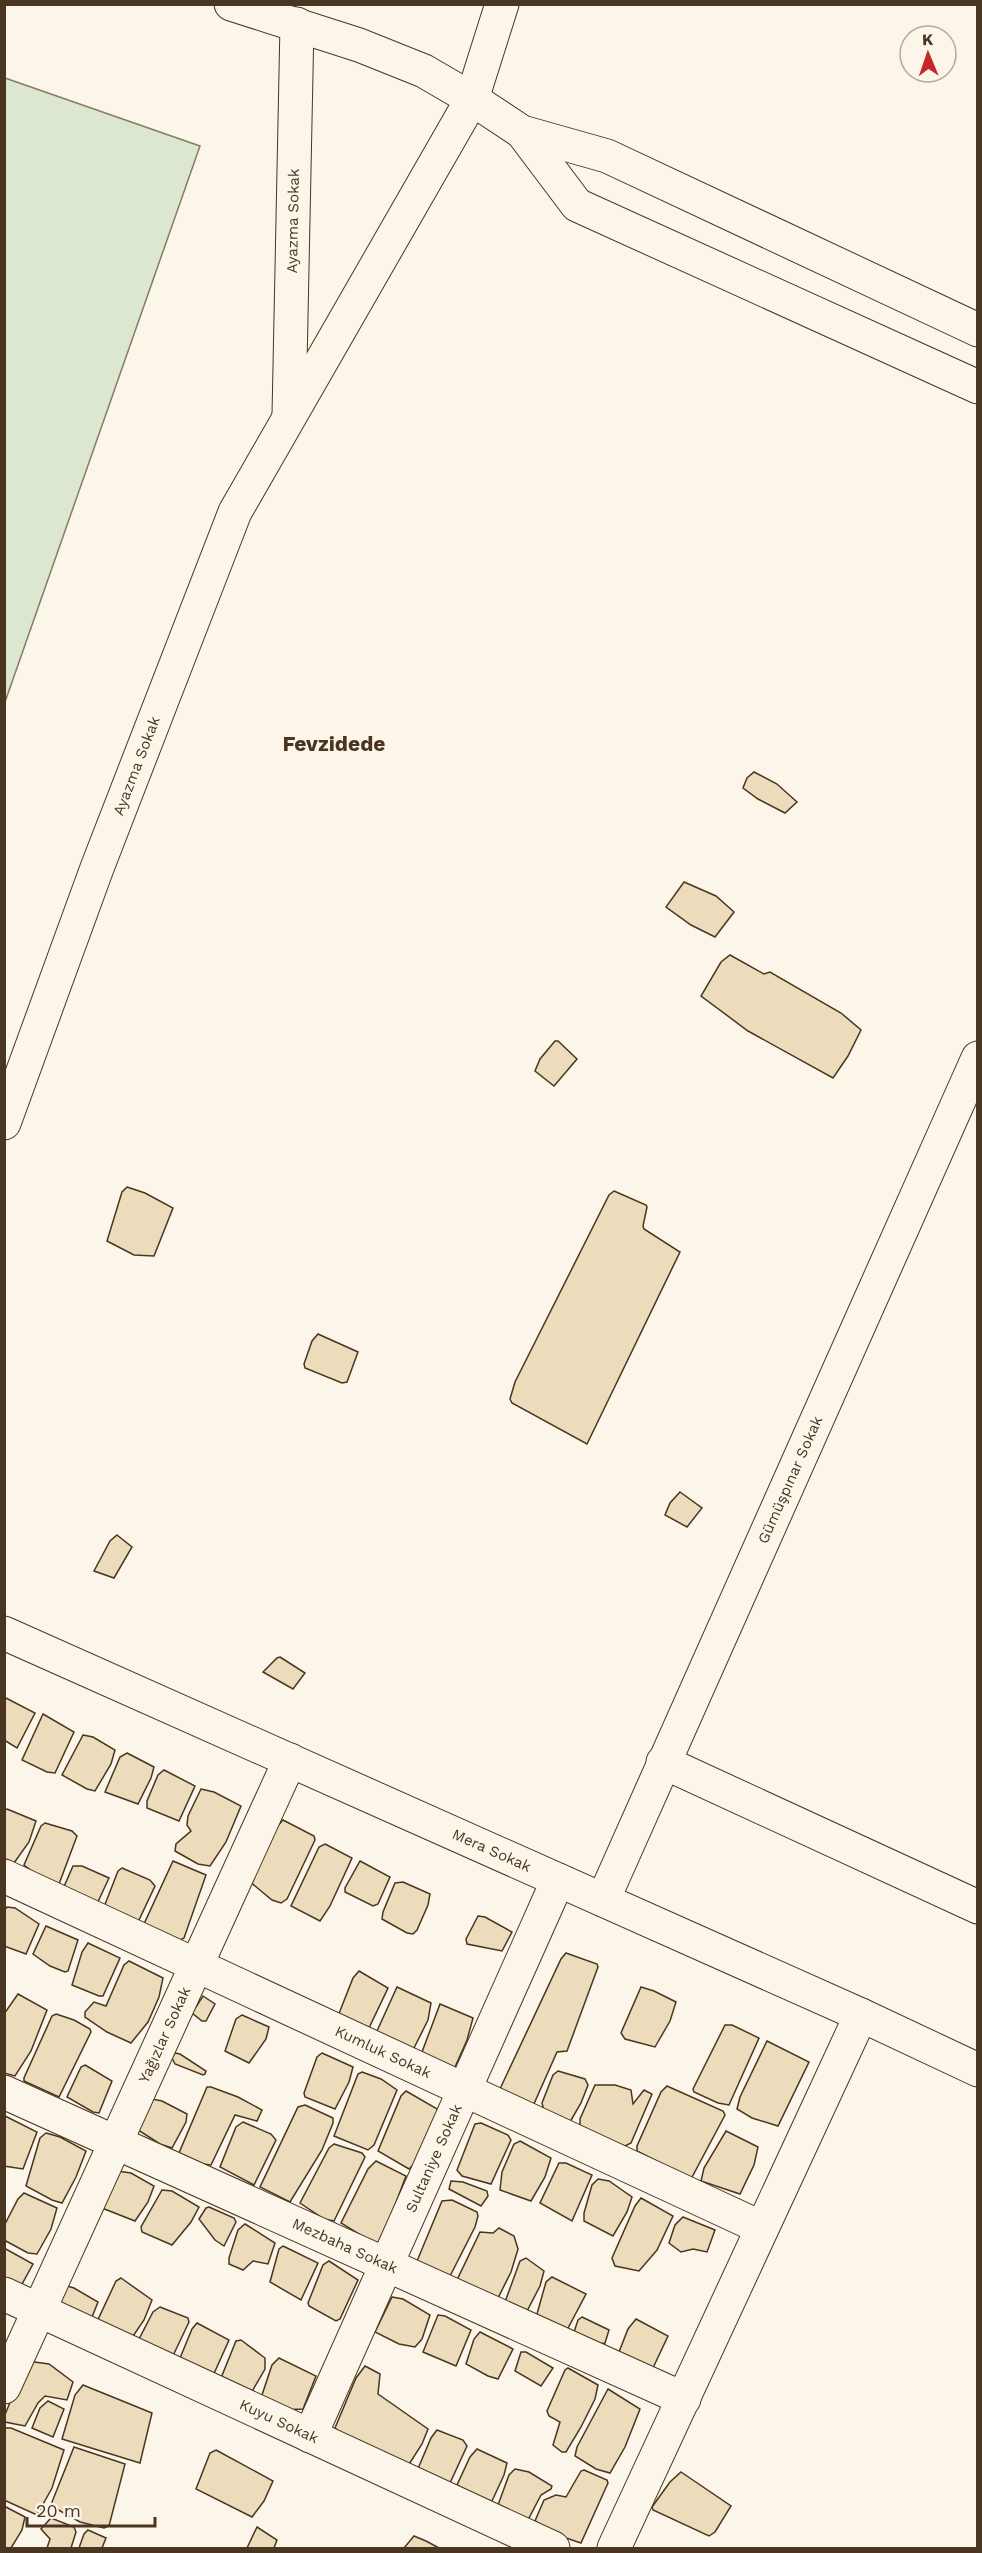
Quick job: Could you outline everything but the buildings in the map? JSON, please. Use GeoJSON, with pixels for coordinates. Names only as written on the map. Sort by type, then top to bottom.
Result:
{"type":"FeatureCollection","features":[{"type":"Feature","properties":{"kind":"street"},"geometry":{"type":"LineString","coordinates":[[231,4],[359,45],[424,71],[522,132],[607,156],[978,330]]}},
{"type":"Feature","properties":{"kind":"street","name":"Ayazma Sokak"},"geometry":{"type":"LineString","coordinates":[[4,1123],[98,868],[235,512],[472,99],[502,4]]}},
{"type":"Feature","properties":{"kind":"street","name":"Ayazma Sokak"},"geometry":{"type":"LineString","coordinates":[[289,419],[297,24]]}},
{"type":"Feature","properties":{"kind":"street"},"geometry":{"type":"LineString","coordinates":[[522,132],[577,205],[978,387]]}},
{"type":"Feature","properties":{"kind":"street","name":"Gümüşpınar Sokak"},"geometry":{"type":"LineString","coordinates":[[603,1900],[978,1058]]}},
{"type":"Feature","properties":{"kind":"street","name":"Mera Sokak"},"geometry":{"type":"LineString","coordinates":[[6,1637],[290,1760],[861,2015],[978,2070]]}},
{"type":"Feature","properties":{"kind":"street","name":"Yağızlar Sokak"},"geometry":{"type":"LineString","coordinates":[[4,2387],[41,2311],[290,1760]]}},
{"type":"Feature","properties":{"kind":"street"},"geometry":{"type":"LineString","coordinates":[[663,1762],[978,1907]]}},
{"type":"Feature","properties":{"kind":"street","name":"Kumluk Sokak"},"geometry":{"type":"LineString","coordinates":[[4,1876],[762,2228]]}},
{"type":"Feature","properties":{"kind":"street","name":"Sultaniye Sokak"},"geometry":{"type":"LineString","coordinates":[[310,2436],[558,1880]]}},
{"type":"Feature","properties":{"kind":"street"},"geometry":{"type":"LineString","coordinates":[[614,2548],[861,2015]]}},
{"type":"Feature","properties":{"kind":"street","name":"Mezbaha Sokak"},"geometry":{"type":"LineString","coordinates":[[4,2092],[684,2399]]}},
{"type":"Feature","properties":{"kind":"street","name":"Kuyu Sokak"},"geometry":{"type":"LineString","coordinates":[[4,2294],[540,2546]]}},
{"type":"Feature","properties":{"kind":"green space"},"geometry":{"type":"Polygon","coordinates":[[[4,78],[200,146],[5,702],[4,78]]]}},
{"type":"Feature","properties":{"kind":"district","name":"Fevzidede"},"geometry":{"type":"Point","coordinates":[334,744]}}]}
